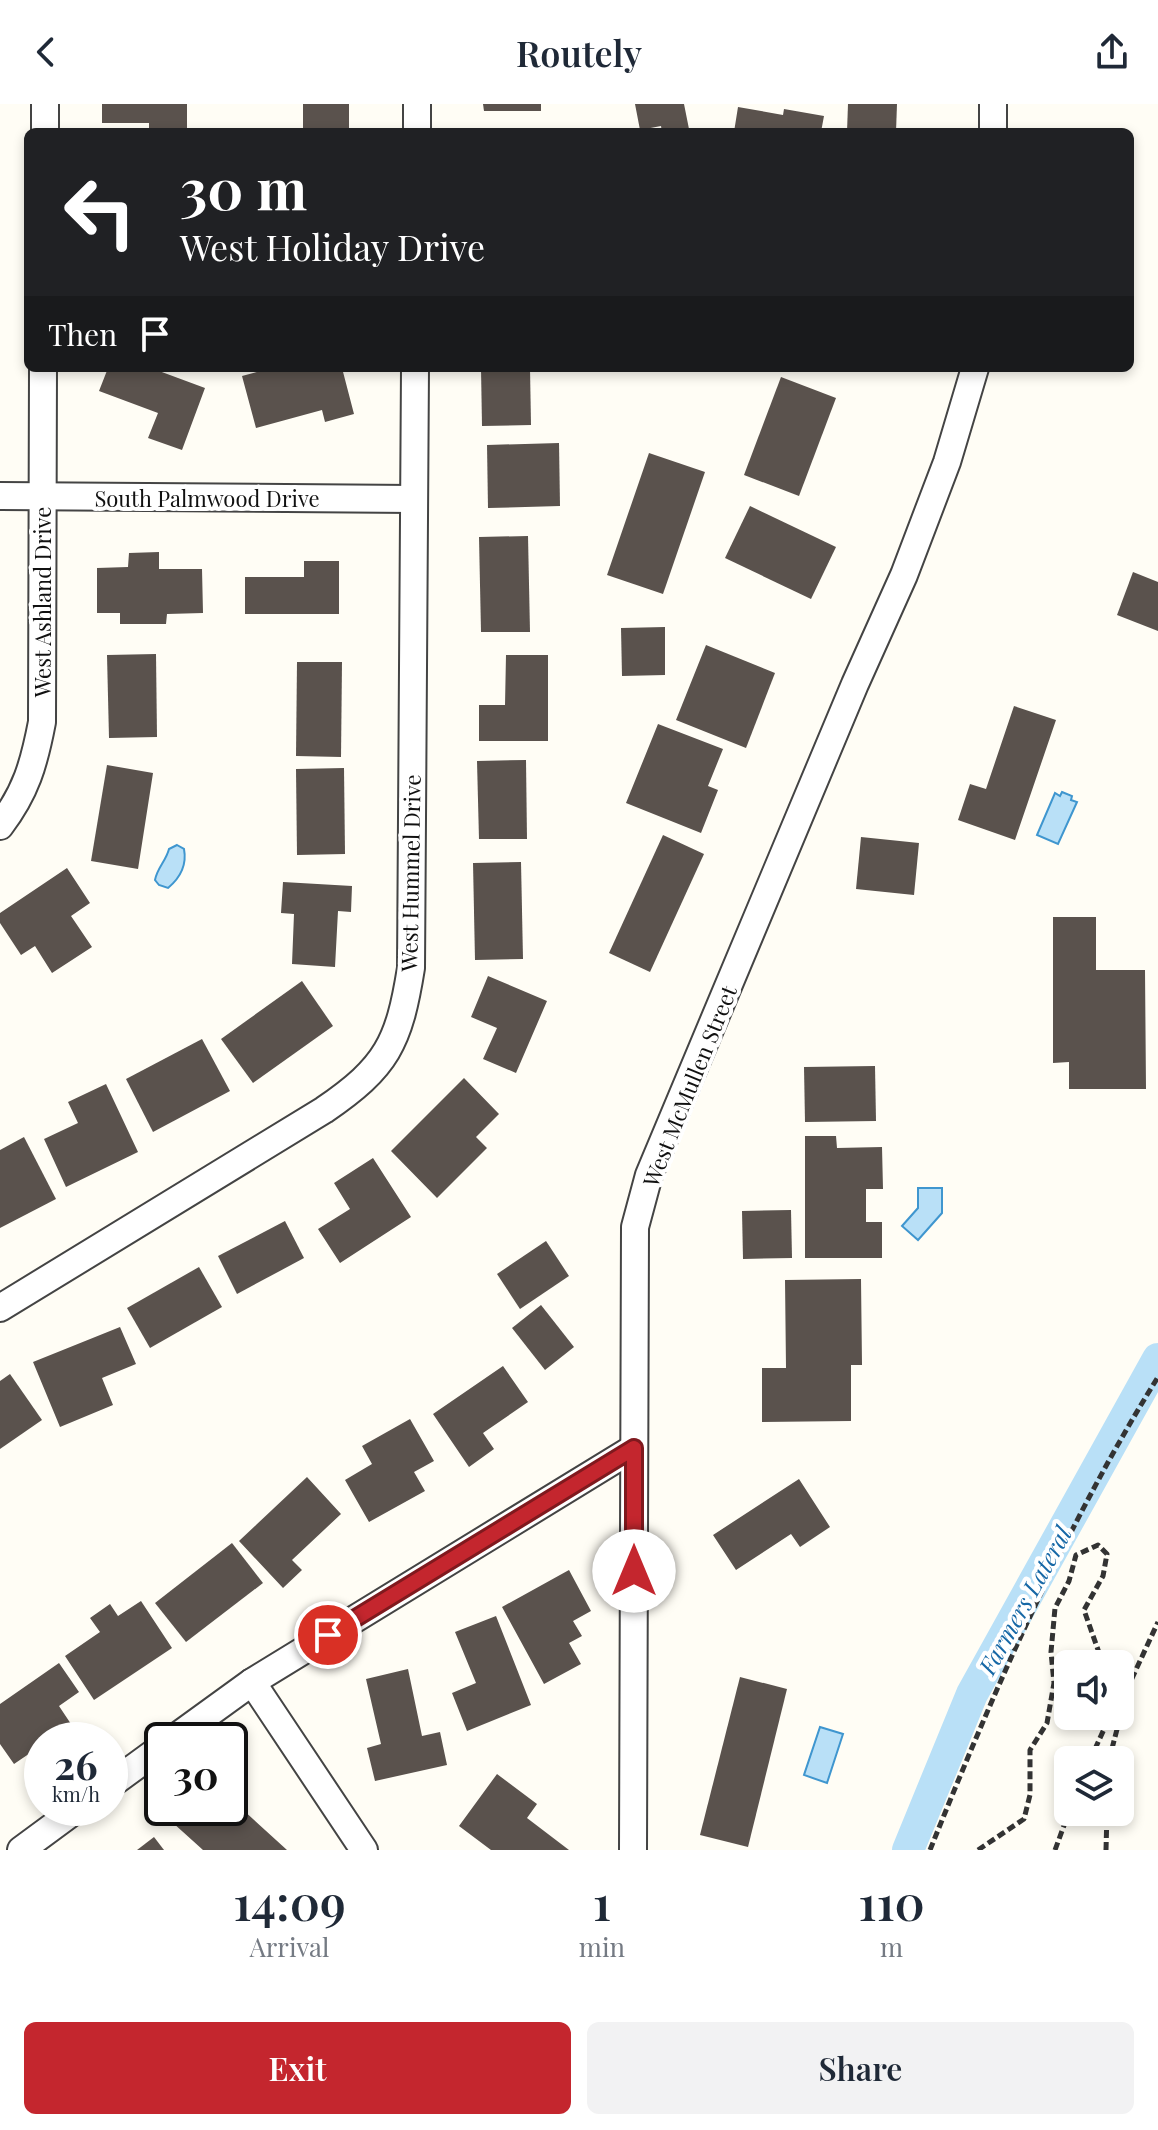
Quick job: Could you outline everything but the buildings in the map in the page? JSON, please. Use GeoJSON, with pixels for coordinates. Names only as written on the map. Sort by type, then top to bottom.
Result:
{"type":"FeatureCollection","features":[{"type":"Feature","properties":{"kind":"street"},"geometry":{"type":"LineString","coordinates":[[45,104],[45,128]]}},
{"type":"Feature","properties":{"kind":"street"},"geometry":{"type":"LineString","coordinates":[[417,104],[417,128]]}},
{"type":"Feature","properties":{"kind":"street"},"geometry":{"type":"LineString","coordinates":[[993,104],[993,128]]}},
{"type":"Feature","properties":{"kind":"street","name":"West Ashland Drive"},"geometry":{"type":"LineString","coordinates":[[0,826],[18,802],[34,764],[42,722],[43,372]]}},
{"type":"Feature","properties":{"kind":"street","name":"West Hummel Drive"},"geometry":{"type":"LineString","coordinates":[[0,1308],[358,1087],[384,1057],[403,1016],[411,968],[415,372]]}},
{"type":"Feature","properties":{"kind":"street","name":"West McMullen Street"},"geometry":{"type":"LineString","coordinates":[[633,1850],[635,1227],[649,1175],[855,684],[904,575],[947,462],[974,372]]}},
{"type":"Feature","properties":{"kind":"street","name":"South Palmwood Drive"},"geometry":{"type":"LineString","coordinates":[[0,496],[414,499]]}},
{"type":"Feature","properties":{"kind":"street"},"geometry":{"type":"LineString","coordinates":[[197,1722],[252,1682],[634,1448]]}},
{"type":"Feature","properties":{"kind":"street"},"geometry":{"type":"LineString","coordinates":[[252,1682],[364,1850]]}},
{"type":"Feature","properties":{"kind":"street"},"geometry":{"type":"LineString","coordinates":[[21,1850],[54,1826]]}},
{"type":"Feature","properties":{"kind":"path"},"geometry":{"type":"LineString","coordinates":[[930,1850],[987,1709],[1061,1554],[1158,1377]]}},
{"type":"Feature","properties":{"kind":"path"},"geometry":{"type":"LineString","coordinates":[[978,1850],[1024,1819],[1030,1795],[1030,1750],[1047,1723],[1054,1683],[1051,1652],[1055,1608],[1069,1581],[1076,1555],[1098,1545],[1107,1554],[1103,1576],[1084,1610],[1098,1650]]}},
{"type":"Feature","properties":{"kind":"path"},"geometry":{"type":"LineString","coordinates":[[1113,1746],[1128,1687],[1158,1622]]}},
{"type":"Feature","properties":{"kind":"path"},"geometry":{"type":"LineString","coordinates":[[1055,1850],[1064,1826]]}},
{"type":"Feature","properties":{"kind":"path"},"geometry":{"type":"LineString","coordinates":[[1106,1850],[1107,1826]]}},
{"type":"Feature","properties":{"kind":"water"},"geometry":{"type":"Polygon","coordinates":[[[1062,792],[1077,802],[1058,844],[1037,835],[1055,793],[1060,796],[1062,792]]]}},
{"type":"Feature","properties":{"kind":"water"},"geometry":{"type":"Polygon","coordinates":[[[177,845],[184,849],[183,866],[168,888],[155,880],[169,849],[177,845]]]}},
{"type":"Feature","properties":{"kind":"water"},"geometry":{"type":"Polygon","coordinates":[[[918,1188],[942,1188],[942,1213],[918,1240],[902,1226],[918,1208],[918,1188]]]}},
{"type":"Feature","properties":{"kind":"water"},"geometry":{"type":"Polygon","coordinates":[[[820,1727],[843,1734],[827,1783],[804,1775],[820,1727]]]}},
{"type":"Feature","properties":{"kind":"waterway","name":"Farmers Lateral"},"geometry":{"type":"LineString","coordinates":[[908,1850],[972,1694],[1158,1359]]}},
{"type":"Feature","properties":{"kind":"route"},"geometry":{"type":"LineString","coordinates":[[328,1635],[634,1448],[634,1571]]}}]}
